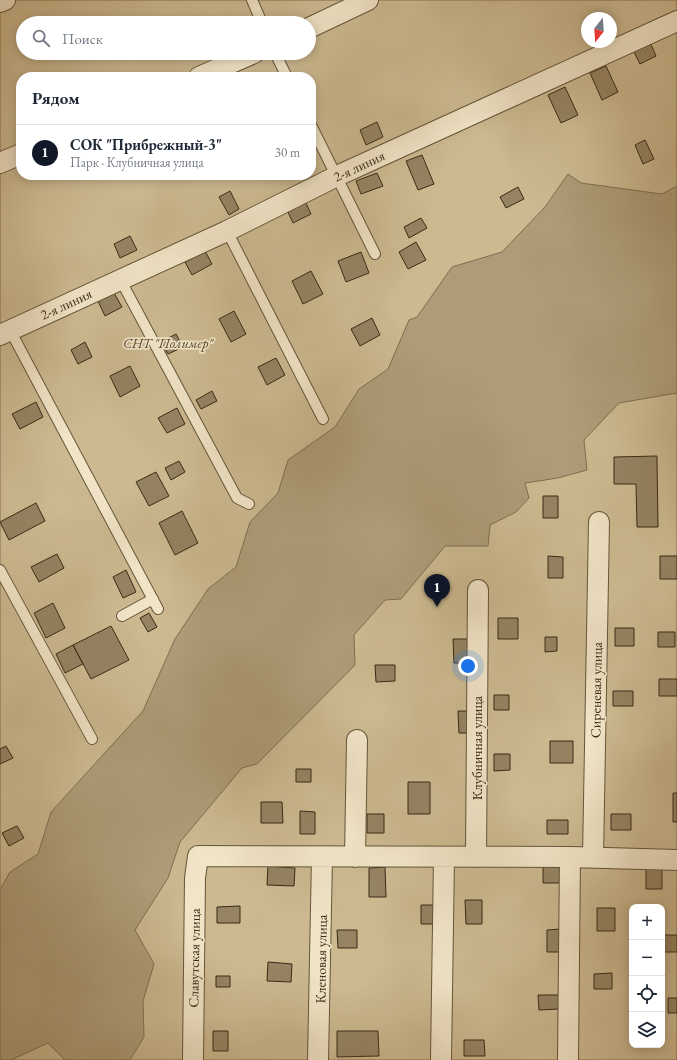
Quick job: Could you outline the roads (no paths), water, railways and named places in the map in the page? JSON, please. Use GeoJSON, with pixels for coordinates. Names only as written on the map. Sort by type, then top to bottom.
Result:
{"type":"FeatureCollection","features":[{"type":"Feature","properties":{"kind":"street"},"geometry":{"type":"LineString","coordinates":[[0,2],[5,0]]}},
{"type":"Feature","properties":{"kind":"street"},"geometry":{"type":"LineString","coordinates":[[316,25],[368,0]]}},
{"type":"Feature","properties":{"kind":"street","name":"2-я линия"},"geometry":{"type":"LineString","coordinates":[[5,332],[227,231],[336,176],[677,21]]}},
{"type":"Feature","properties":{"kind":"street"},"geometry":{"type":"LineString","coordinates":[[210,72],[238,60]]}},
{"type":"Feature","properties":{"kind":"street"},"geometry":{"type":"LineString","coordinates":[[0,163],[16,156]]}},
{"type":"Feature","properties":{"kind":"street","name":"Сиреневая улица"},"geometry":{"type":"LineString","coordinates":[[593,858],[599,522]]}},
{"type":"Feature","properties":{"kind":"street","name":"Клубничная улица"},"geometry":{"type":"LineString","coordinates":[[476,857],[478,590]]}},
{"type":"Feature","properties":{"kind":"street"},"geometry":{"type":"LineString","coordinates":[[355,857],[357,740]]}},
{"type":"Feature","properties":{"kind":"street","name":"Славутская улица"},"geometry":{"type":"LineString","coordinates":[[193,1060],[195,878],[198,856],[322,858]]}},
{"type":"Feature","properties":{"kind":"street"},"geometry":{"type":"LineString","coordinates":[[568,1060],[570,857]]}},
{"type":"Feature","properties":{"kind":"street"},"geometry":{"type":"LineString","coordinates":[[322,858],[570,857],[677,860]]}},
{"type":"Feature","properties":{"kind":"street","name":"Кленовая улица"},"geometry":{"type":"LineString","coordinates":[[318,1060],[322,858]]}},
{"type":"Feature","properties":{"kind":"street"},"geometry":{"type":"LineString","coordinates":[[441,1060],[444,858]]}},
{"type":"Feature","properties":{"kind":"lane"},"geometry":{"type":"LineString","coordinates":[[252,0],[259,16]]}},
{"type":"Feature","properties":{"kind":"lane"},"geometry":{"type":"LineString","coordinates":[[278,60],[284,72]]}},
{"type":"Feature","properties":{"kind":"lane"},"geometry":{"type":"LineString","coordinates":[[316,135],[375,254]]}},
{"type":"Feature","properties":{"kind":"lane"},"geometry":{"type":"LineString","coordinates":[[227,231],[322,419]]}},
{"type":"Feature","properties":{"kind":"lane"},"geometry":{"type":"LineString","coordinates":[[120,279],[237,498],[249,504]]}},
{"type":"Feature","properties":{"kind":"lane"},"geometry":{"type":"LineString","coordinates":[[5,332],[158,609]]}},
{"type":"Feature","properties":{"kind":"lane"},"geometry":{"type":"LineString","coordinates":[[0,570],[92,739]]}},
{"type":"Feature","properties":{"kind":"lane"},"geometry":{"type":"LineString","coordinates":[[122,616],[153,599]]}},
{"type":"Feature","properties":{"kind":"place","name":"СОК \"Прибрежный-3\""},"geometry":{"type":"Point","coordinates":[437,607]}},
{"type":"Feature","properties":{"kind":"park label","name":"СНТ \"Полимер\""},"geometry":{"type":"Point","coordinates":[168,343]}}]}
